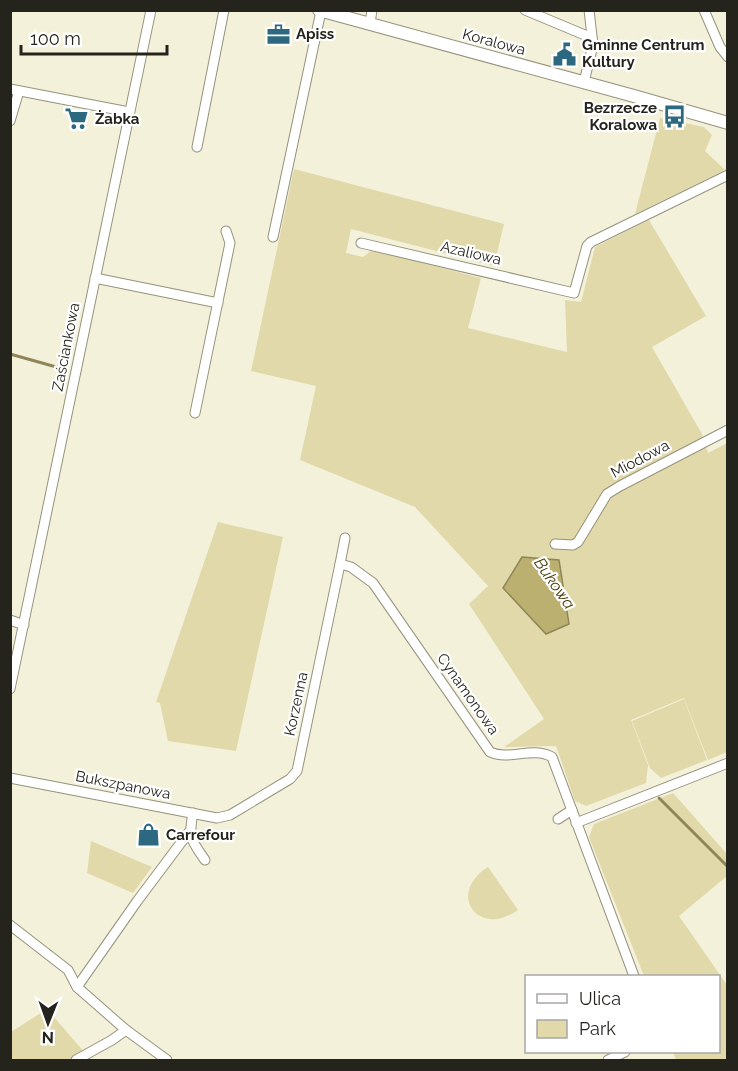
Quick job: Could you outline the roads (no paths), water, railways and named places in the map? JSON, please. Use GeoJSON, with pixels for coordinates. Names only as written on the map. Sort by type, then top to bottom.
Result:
{"type":"FeatureCollection","features":[{"type":"Feature","properties":{"kind":"street","name":"Zaściankowa"},"geometry":{"type":"LineString","coordinates":[[10,688],[151,10]]}},
{"type":"Feature","properties":{"kind":"street"},"geometry":{"type":"LineString","coordinates":[[197,147],[224,10]]}},
{"type":"Feature","properties":{"kind":"street"},"geometry":{"type":"LineString","coordinates":[[525,10],[592,38]]}},
{"type":"Feature","properties":{"kind":"street"},"geometry":{"type":"LineString","coordinates":[[704,10],[720,47],[728,57]]}},
{"type":"Feature","properties":{"kind":"street","name":"Koralowa"},"geometry":{"type":"LineString","coordinates":[[273,237],[320,11],[371,17],[728,123]]}},
{"type":"Feature","properties":{"kind":"street"},"geometry":{"type":"LineString","coordinates":[[576,30],[585,26],[590,16]]}},
{"type":"Feature","properties":{"kind":"street"},"geometry":{"type":"LineString","coordinates":[[584,82],[592,50],[590,16]]}},
{"type":"Feature","properties":{"kind":"street"},"geometry":{"type":"LineString","coordinates":[[10,121],[15,90],[129,112]]}},
{"type":"Feature","properties":{"kind":"street","name":"Azaliowa"},"geometry":{"type":"LineString","coordinates":[[361,243],[574,292],[587,246],[591,242],[728,175]]}},
{"type":"Feature","properties":{"kind":"street"},"geometry":{"type":"LineString","coordinates":[[195,413],[230,243],[226,231]]}},
{"type":"Feature","properties":{"kind":"street"},"geometry":{"type":"LineString","coordinates":[[95,278],[218,303]]}},
{"type":"Feature","properties":{"kind":"street","name":"Miodowa"},"geometry":{"type":"LineString","coordinates":[[555,544],[573,545],[578,542],[607,494],[728,430]]}},
{"type":"Feature","properties":{"kind":"street","name":"Korzenna"},"geometry":{"type":"LineString","coordinates":[[230,815],[290,779],[297,771],[345,538]]}},
{"type":"Feature","properties":{"kind":"street","name":"Cynamonowa"},"geometry":{"type":"LineString","coordinates":[[340,564],[362,573],[373,583],[490,752],[498,755],[542,752],[552,757],[634,975]]}},
{"type":"Feature","properties":{"kind":"street"},"geometry":{"type":"LineString","coordinates":[[10,620],[24,625]]}},
{"type":"Feature","properties":{"kind":"street"},"geometry":{"type":"LineString","coordinates":[[576,823],[728,763]]}},
{"type":"Feature","properties":{"kind":"street","name":"Bukszpanowa"},"geometry":{"type":"LineString","coordinates":[[10,778],[217,818],[230,815]]}},
{"type":"Feature","properties":{"kind":"street"},"geometry":{"type":"LineString","coordinates":[[558,819],[572,810]]}},
{"type":"Feature","properties":{"kind":"street"},"geometry":{"type":"LineString","coordinates":[[77,987],[189,832],[193,813]]}},
{"type":"Feature","properties":{"kind":"street"},"geometry":{"type":"LineString","coordinates":[[189,832],[205,860]]}},
{"type":"Feature","properties":{"kind":"street"},"geometry":{"type":"LineString","coordinates":[[10,925],[68,970],[77,987],[126,1030],[167,1060]]}},
{"type":"Feature","properties":{"kind":"street"},"geometry":{"type":"LineString","coordinates":[[76,1060],[126,1030]]}},
{"type":"Feature","properties":{"kind":"street"},"geometry":{"type":"LineString","coordinates":[[608,1060],[622,1053]]}},
{"type":"Feature","properties":{"kind":"water"},"geometry":{"type":"Polygon","coordinates":[[[522,557],[559,560],[569,624],[546,634],[503,588],[522,557]]]}},
{"type":"Feature","properties":{"kind":"waterway","name":"Bukowa"},"geometry":{"type":"LineString","coordinates":[[10,354],[67,370]]}},
{"type":"Feature","properties":{"kind":"waterway","name":"Bukowa"},"geometry":{"type":"LineString","coordinates":[[659,798],[728,867]]}},
{"type":"Feature","properties":{"kind":"place","name":"Apiss"},"geometry":{"type":"Point","coordinates":[278,34]}},
{"type":"Feature","properties":{"kind":"place","name":"Gminne Centrum Kultury"},"geometry":{"type":"Point","coordinates":[564,54]}},
{"type":"Feature","properties":{"kind":"place","name":"Bezrzecze Koralowa"},"geometry":{"type":"Point","coordinates":[675,117]}},
{"type":"Feature","properties":{"kind":"place","name":"Żabka"},"geometry":{"type":"Point","coordinates":[77,119]}},
{"type":"Feature","properties":{"kind":"place","name":"Carrefour"},"geometry":{"type":"Point","coordinates":[148,835]}}]}
